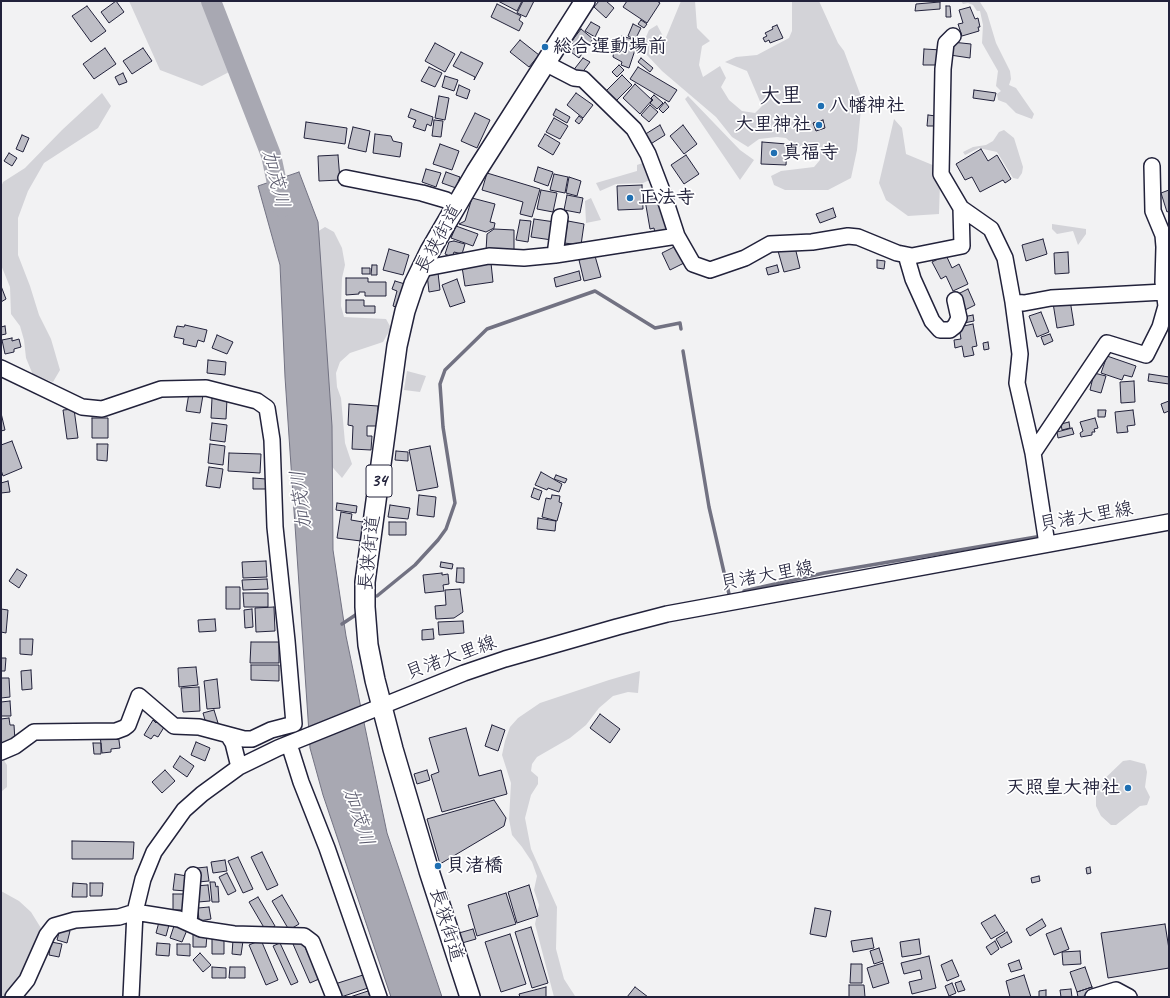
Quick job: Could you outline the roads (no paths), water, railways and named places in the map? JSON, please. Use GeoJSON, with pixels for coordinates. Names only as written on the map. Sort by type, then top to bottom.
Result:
{"type":"FeatureCollection","features":[{"type":"Feature","properties":{"kind":"main road","name":"長狭街道"},"geometry":{"type":"LineString","coordinates":[[470,997],[375,708],[368,645],[365,582],[397,346],[408,300],[421,269],[456,207],[585,1]]}},
{"type":"Feature","properties":{"kind":"street"},"geometry":{"type":"LineString","coordinates":[[953,36],[946,43],[943,69],[941,174],[961,208],[991,229],[1005,258],[1020,354],[1017,383],[1033,453],[1047,544]]}},
{"type":"Feature","properties":{"kind":"street"},"geometry":{"type":"LineString","coordinates":[[545,63],[574,78],[583,79],[634,129],[648,154],[677,236],[693,264],[710,270],[745,258],[770,244],[812,242],[848,236],[912,256],[962,246],[961,208]]}},
{"type":"Feature","properties":{"kind":"street"},"geometry":{"type":"LineString","coordinates":[[1033,453],[1107,343],[1146,355],[1160,327],[1166,306],[1164,292],[1163,235],[1153,211],[1152,166]]}},
{"type":"Feature","properties":{"kind":"street"},"geometry":{"type":"LineString","coordinates":[[346,178],[422,193],[446,200],[456,207]]}},
{"type":"Feature","properties":{"kind":"street"},"geometry":{"type":"LineString","coordinates":[[555,255],[560,216]]}},
{"type":"Feature","properties":{"kind":"street"},"geometry":{"type":"LineString","coordinates":[[421,269],[489,256],[524,258],[555,255],[677,236]]}},
{"type":"Feature","properties":{"kind":"street"},"geometry":{"type":"LineString","coordinates":[[906,255],[913,279],[932,321],[940,330],[950,330],[957,322],[959,318],[956,300]]}},
{"type":"Feature","properties":{"kind":"street"},"geometry":{"type":"LineString","coordinates":[[1013,302],[1024,303],[1051,298],[1164,292]]}},
{"type":"Feature","properties":{"kind":"street"},"geometry":{"type":"LineString","coordinates":[[1,368],[82,406],[102,408],[161,389],[206,388],[257,401],[267,408],[272,440],[275,527],[294,724],[271,730],[252,739],[244,739],[199,727],[174,726],[139,696],[128,725],[124,728],[116,731],[34,732],[15,746],[1,752]]}},
{"type":"Feature","properties":{"kind":"street","name":"貝渚大里線"},"geometry":{"type":"LineString","coordinates":[[375,708],[505,659],[667,614],[1169,522]]}},
{"type":"Feature","properties":{"kind":"street"},"geometry":{"type":"LineString","coordinates":[[131,997],[135,912],[147,865],[171,827],[184,810],[202,794],[239,767],[292,742],[375,708]]}},
{"type":"Feature","properties":{"kind":"street"},"geometry":{"type":"LineString","coordinates":[[228,735],[233,743],[239,767]]}},
{"type":"Feature","properties":{"kind":"street"},"geometry":{"type":"LineString","coordinates":[[292,742],[301,782],[327,848],[379,997]]}},
{"type":"Feature","properties":{"kind":"street"},"geometry":{"type":"LineString","coordinates":[[189,923],[193,874]]}},
{"type":"Feature","properties":{"kind":"street"},"geometry":{"type":"LineString","coordinates":[[13,997],[27,980],[47,935],[54,926],[75,920],[119,917],[135,912],[179,919],[201,929],[234,934],[304,936],[312,942],[334,997]]}},
{"type":"Feature","properties":{"kind":"street"},"geometry":{"type":"LineString","coordinates":[[1093,997],[1116,990],[1129,997]]}},
{"type":"Feature","properties":{"kind":"water"},"geometry":{"type":"Polygon","coordinates":[[[299,172],[318,222],[332,426],[333,550],[346,636],[387,833],[442,997],[391,997],[323,795],[310,748],[285,377],[280,265],[258,186],[299,172]]]}},
{"type":"Feature","properties":{"kind":"waterway","name":"加茂川"},"geometry":{"type":"LineString","coordinates":[[211,1],[271,155],[282,207]]}},
{"type":"Feature","properties":{"kind":"waterway"},"geometry":{"type":"LineString","coordinates":[[377,596],[415,565],[446,529],[455,503],[443,427],[440,384],[445,370],[487,329],[595,291],[655,328],[680,323],[681,329]]}},
{"type":"Feature","properties":{"kind":"waterway"},"geometry":{"type":"LineString","coordinates":[[683,351],[709,507],[729,594]]}},
{"type":"Feature","properties":{"kind":"waterway"},"geometry":{"type":"LineString","coordinates":[[744,591],[824,573],[1036,537]]}},
{"type":"Feature","properties":{"kind":"waterway"},"geometry":{"type":"LineString","coordinates":[[342,624],[357,614]]}},
{"type":"Feature","properties":{"kind":"place","name":"総合運動場前"},"geometry":{"type":"Point","coordinates":[545,47]}},
{"type":"Feature","properties":{"kind":"place","name":"八幡神社"},"geometry":{"type":"Point","coordinates":[821,106]}},
{"type":"Feature","properties":{"kind":"place","name":"大里神社"},"geometry":{"type":"Point","coordinates":[819,125]}},
{"type":"Feature","properties":{"kind":"place","name":"真福寺"},"geometry":{"type":"Point","coordinates":[774,153]}},
{"type":"Feature","properties":{"kind":"place","name":"正法寺"},"geometry":{"type":"Point","coordinates":[630,198]}},
{"type":"Feature","properties":{"kind":"place","name":"天照皇大神社"},"geometry":{"type":"Point","coordinates":[1128,788]}},
{"type":"Feature","properties":{"kind":"place","name":"貝渚橋"},"geometry":{"type":"Point","coordinates":[438,866]}},
{"type":"Feature","properties":{"kind":"district","name":"大里"},"geometry":{"type":"Point","coordinates":[781,96]}}]}
